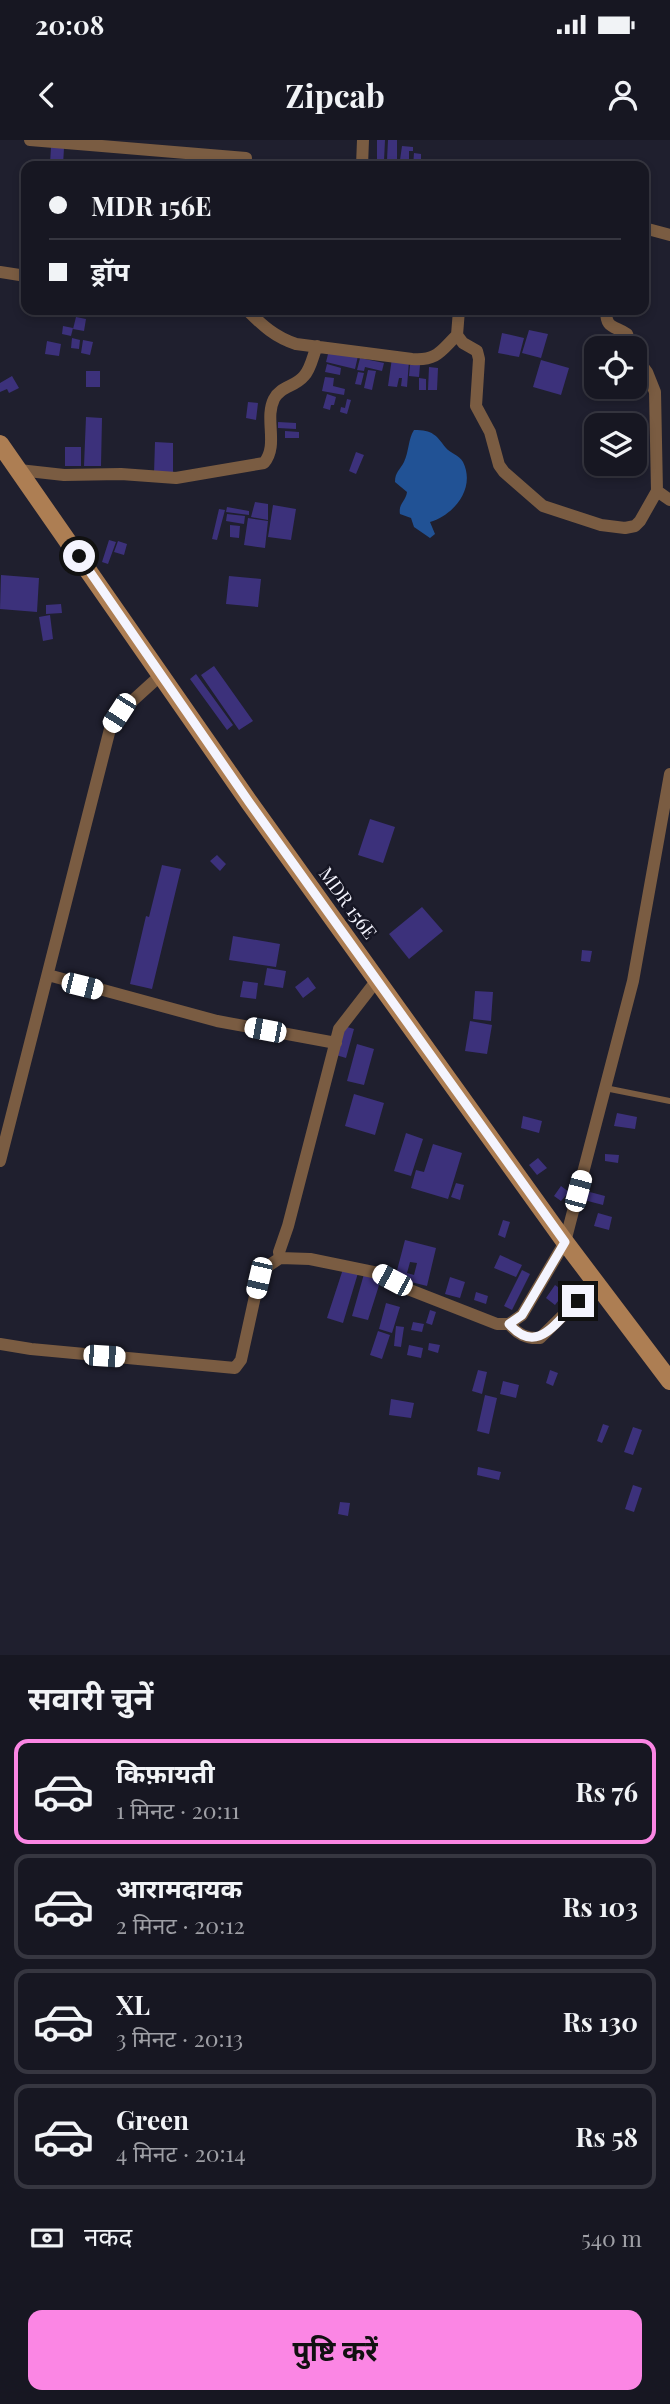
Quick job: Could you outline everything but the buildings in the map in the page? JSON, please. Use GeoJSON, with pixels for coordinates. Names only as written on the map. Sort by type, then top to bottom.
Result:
{"type":"FeatureCollection","features":[{"type":"Feature","properties":{"kind":"main road","name":"MDR 156E"},"geometry":{"type":"LineString","coordinates":[[0,444],[249,802],[565,1242],[670,1381]]}},
{"type":"Feature","properties":{"kind":"street"},"geometry":{"type":"LineString","coordinates":[[30,140],[246,158]]}},
{"type":"Feature","properties":{"kind":"street"},"geometry":{"type":"LineString","coordinates":[[362,161],[363,140]]}},
{"type":"Feature","properties":{"kind":"street"},"geometry":{"type":"LineString","coordinates":[[649,229],[670,235]]}},
{"type":"Feature","properties":{"kind":"street"},"geometry":{"type":"LineString","coordinates":[[0,272],[21,275]]}},
{"type":"Feature","properties":{"kind":"street"},"geometry":{"type":"LineString","coordinates":[[252,315],[279,338],[296,344],[428,361],[457,335],[459,315]]}},
{"type":"Feature","properties":{"kind":"street"},"geometry":{"type":"LineString","coordinates":[[606,315],[608,324],[628,336]]}},
{"type":"Feature","properties":{"kind":"street"},"geometry":{"type":"LineString","coordinates":[[457,335],[463,343],[477,351],[479,359],[476,406],[490,432],[499,465],[504,472],[543,506],[601,525],[625,528],[635,526],[657,491],[654,392],[652,380],[647,373]]}},
{"type":"Feature","properties":{"kind":"street"},"geometry":{"type":"LineString","coordinates":[[19,470],[64,475],[121,474],[176,478],[264,463],[269,458],[273,401],[282,389],[305,376],[317,346]]}},
{"type":"Feature","properties":{"kind":"street"},"geometry":{"type":"LineString","coordinates":[[657,491],[670,500]]}},
{"type":"Feature","properties":{"kind":"street"},"geometry":{"type":"LineString","coordinates":[[0,1161],[111,725],[119,713],[162,674]]}},
{"type":"Feature","properties":{"kind":"street"},"geometry":{"type":"LineString","coordinates":[[0,1344],[235,1368],[241,1360],[259,1278],[265,1268],[279,1258],[310,1259],[378,1273],[405,1287],[497,1324],[509,1324],[522,1315],[565,1242],[634,981],[670,774]]}},
{"type":"Feature","properties":{"kind":"street"},"geometry":{"type":"LineString","coordinates":[[48,975],[217,1021],[336,1043]]}},
{"type":"Feature","properties":{"kind":"street"},"geometry":{"type":"LineString","coordinates":[[279,1258],[339,1029],[377,980]]}},
{"type":"Feature","properties":{"kind":"street"},"geometry":{"type":"LineString","coordinates":[[509,1324],[522,1336],[540,1338],[596,1283]]}},
{"type":"Feature","properties":{"kind":"lane"},"geometry":{"type":"LineString","coordinates":[[605,1087],[670,1101]]}},
{"type":"Feature","properties":{"kind":"water"},"geometry":{"type":"Polygon","coordinates":[[[414,430],[430,432],[463,462],[466,472],[465,491],[454,507],[430,522],[435,534],[430,538],[414,527],[411,518],[400,514],[407,492],[395,482],[414,430]]]}},
{"type":"Feature","properties":{"kind":"route"},"geometry":{"type":"LineString","coordinates":[[79,556],[249,802],[565,1242],[522,1315],[509,1324],[522,1336],[540,1338],[578,1301]]}}]}
